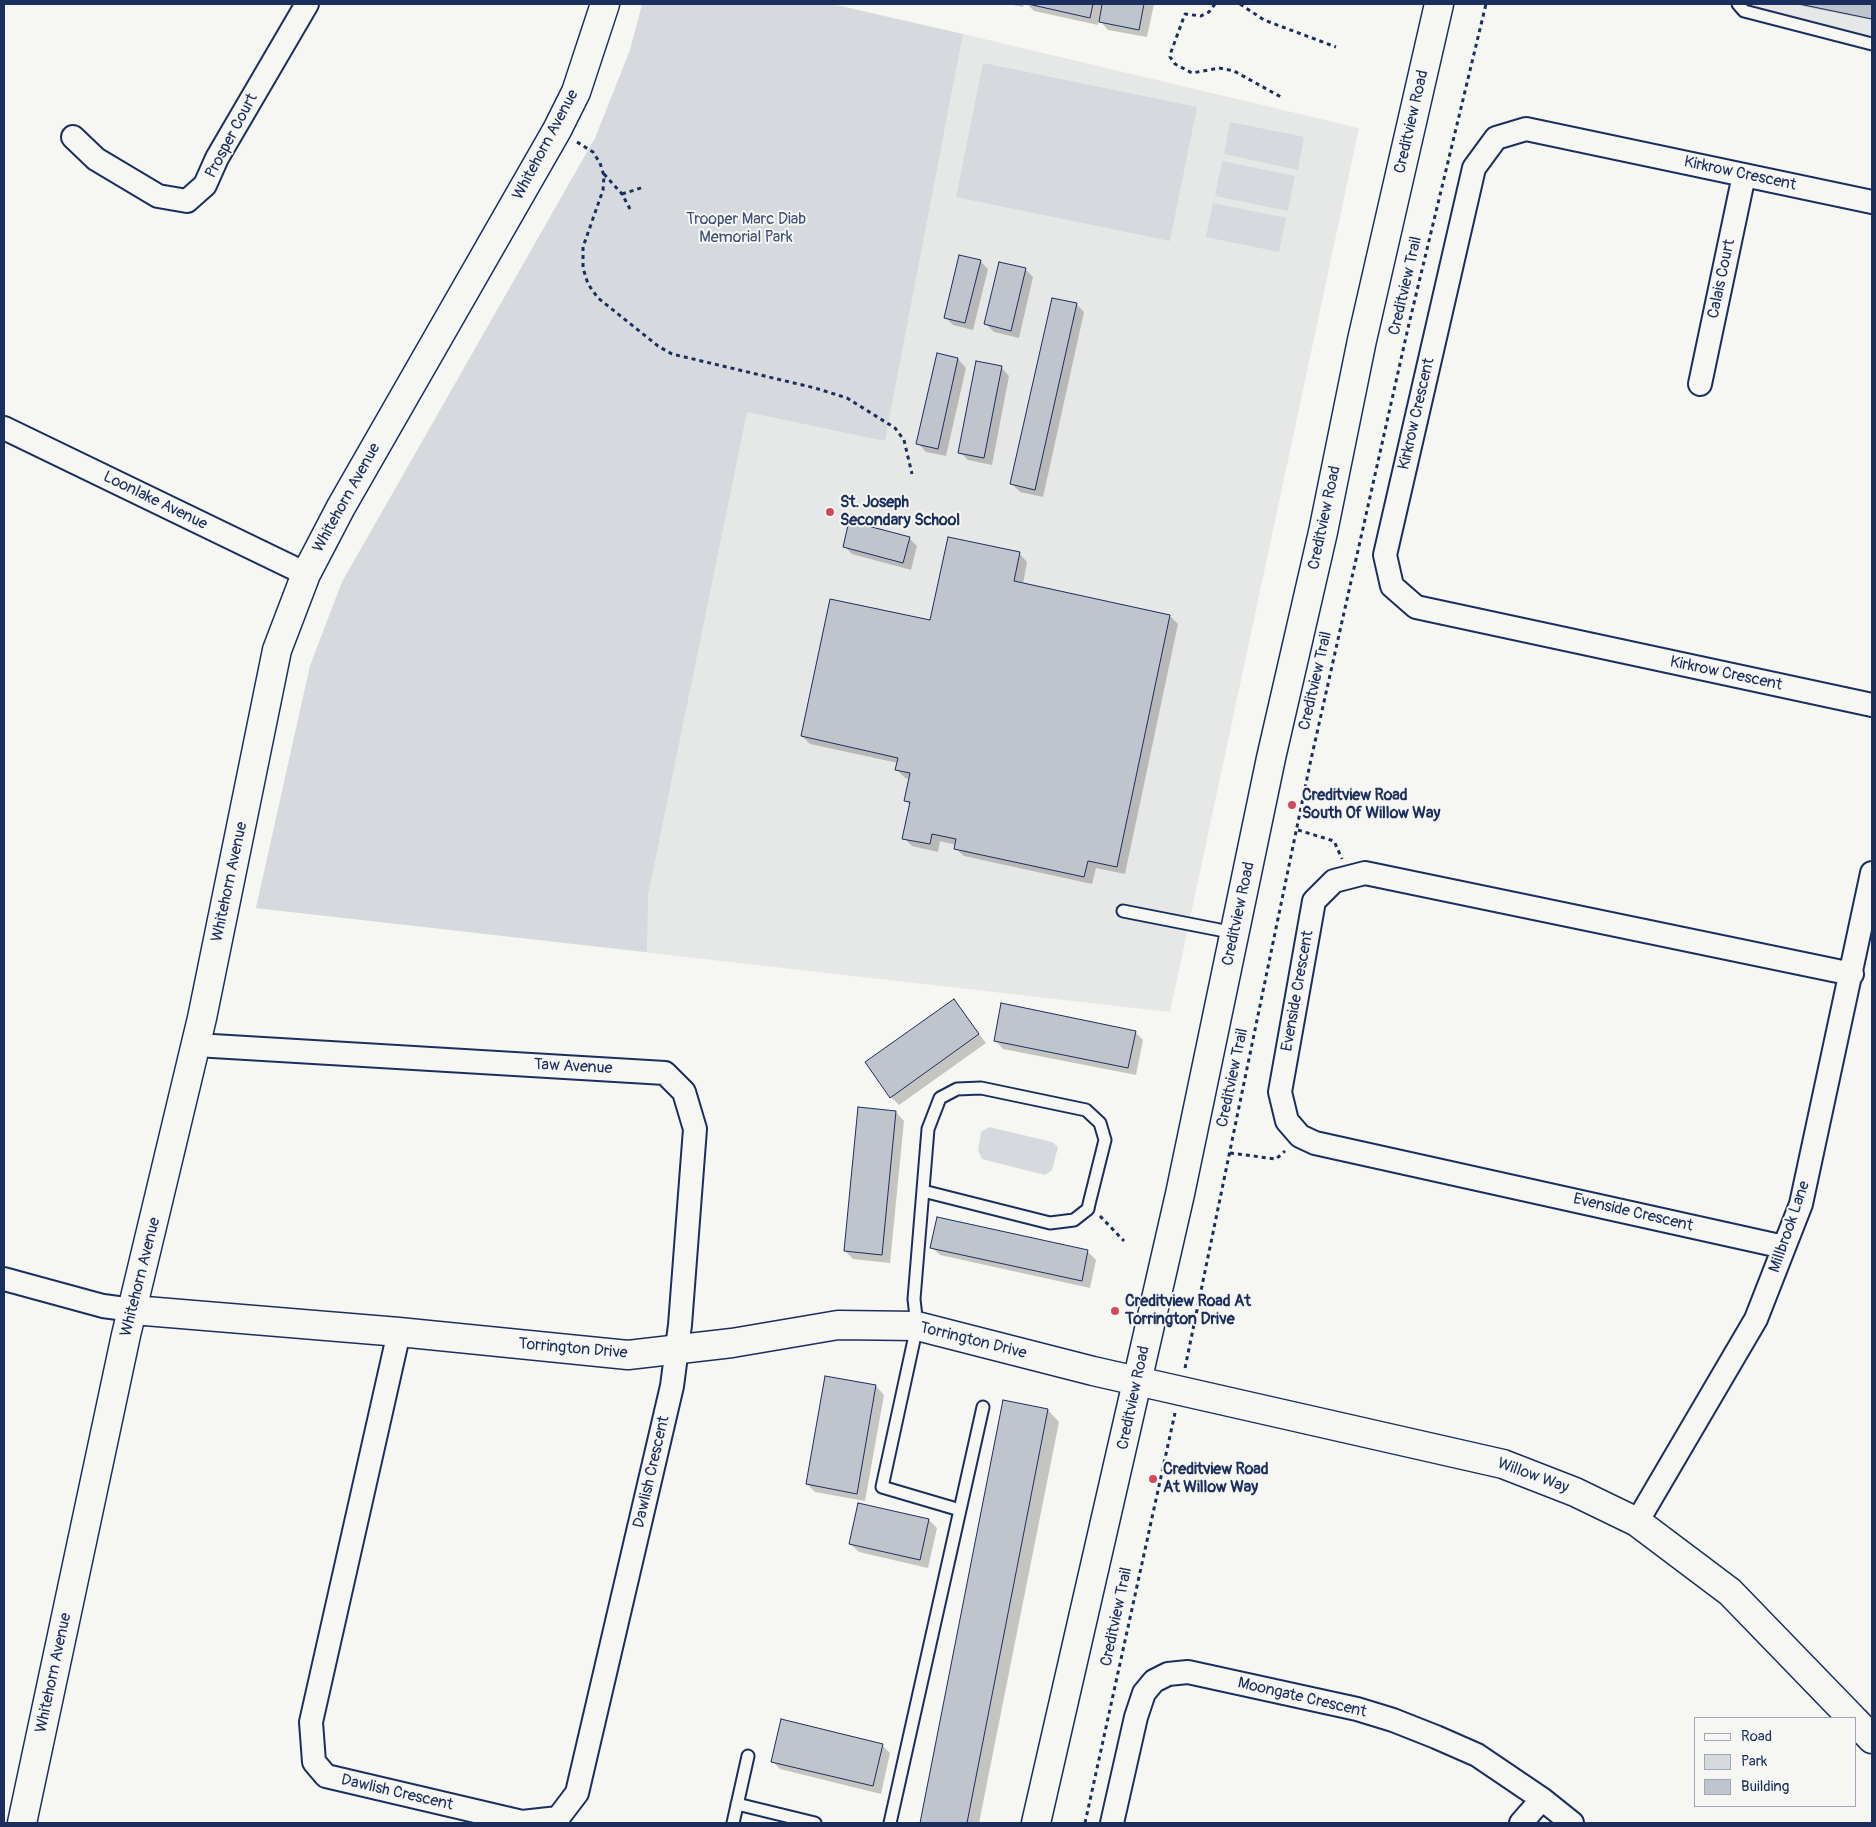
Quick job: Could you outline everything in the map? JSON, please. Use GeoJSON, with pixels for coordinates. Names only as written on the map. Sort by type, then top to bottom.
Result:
{"type":"FeatureCollection","features":[{"type":"Feature","properties":{"kind":"street","name":"Prosper Court"},"geometry":{"type":"LineString","coordinates":[[73,137],[96,159],[158,196],[186,200],[205,185],[217,158],[307,4]]}},
{"type":"Feature","properties":{"kind":"street","name":"Whitehorn Avenue"},"geometry":{"type":"LineString","coordinates":[[22,1823],[133,1310],[196,1045],[277,650],[306,574],[346,498],[557,130],[576,92],[605,4]]}},
{"type":"Feature","properties":{"kind":"street","name":"Creditview Road"},"geometry":{"type":"LineString","coordinates":[[1036,1823],[1138,1381],[1271,758],[1323,532],[1362,340],[1439,4]]}},
{"type":"Feature","properties":{"kind":"street","name":"Kirkrow Crescent"},"geometry":{"type":"LineString","coordinates":[[1872,202],[1526,129],[1496,138],[1474,168],[1385,555],[1392,586],[1416,607],[1872,705]]}},
{"type":"Feature","properties":{"kind":"street","name":"Calais Court"},"geometry":{"type":"LineString","coordinates":[[1700,384],[1744,175]]}},
{"type":"Feature","properties":{"kind":"street","name":"Loonlake Avenue"},"geometry":{"type":"LineString","coordinates":[[4,428],[306,574]]}},
{"type":"Feature","properties":{"kind":"street","name":"Evenside Crescent"},"geometry":{"type":"LineString","coordinates":[[1784,1247],[1315,1143],[1300,1136],[1287,1121],[1280,1092],[1314,901],[1334,881],[1349,875],[1365,873],[1852,974]]}},
{"type":"Feature","properties":{"kind":"street","name":"Millbrook Lane"},"geometry":{"type":"LineString","coordinates":[[1637,1522],[1756,1319],[1801,1204],[1852,974],[1872,873]]}},
{"type":"Feature","properties":{"kind":"street","name":"Taw Avenue"},"geometry":{"type":"LineString","coordinates":[[196,1045],[665,1073],[684,1092],[695,1130],[677,1348]]}},
{"type":"Feature","properties":{"kind":"street","name":"Torrington Drive"},"geometry":{"type":"LineString","coordinates":[[4,1279],[103,1306],[133,1310],[399,1332],[628,1355],[732,1343],[838,1325],[917,1326],[1093,1372],[1138,1381]]}},
{"type":"Feature","properties":{"kind":"street","name":"Dawlish Crescent"},"geometry":{"type":"LineString","coordinates":[[399,1332],[311,1722],[314,1762],[326,1776],[522,1822],[558,1818],[577,1793],[672,1386],[677,1348]]}},
{"type":"Feature","properties":{"kind":"street","name":"Willow Way"},"geometry":{"type":"LineString","coordinates":[[1138,1381],[1503,1464],[1575,1492],[1637,1522],[1730,1592],[1851,1717]]}},
{"type":"Feature","properties":{"kind":"street","name":"Moongate Crescent"},"geometry":{"type":"LineString","coordinates":[[1112,1823],[1136,1716],[1144,1693],[1154,1681],[1168,1674],[1188,1672],[1357,1710],[1393,1720],[1477,1755],[1542,1799],[1572,1823]]}},
{"type":"Feature","properties":{"kind":"street"},"geometry":{"type":"LineString","coordinates":[[1856,1722],[1872,1739]]}},
{"type":"Feature","properties":{"kind":"street"},"geometry":{"type":"LineString","coordinates":[[1521,1823],[1542,1799]]}},
{"type":"Feature","properties":{"kind":"lane"},"geometry":{"type":"LineString","coordinates":[[1738,4],[1744,11],[1872,44]]}},
{"type":"Feature","properties":{"kind":"lane"},"geometry":{"type":"LineString","coordinates":[[1123,911],[1235,933]]}},
{"type":"Feature","properties":{"kind":"lane"},"geometry":{"type":"LineString","coordinates":[[923,1191],[1050,1223],[1074,1220],[1088,1209],[1090,1204],[1105,1140],[1100,1123],[1086,1110],[981,1088],[957,1089],[940,1098],[928,1129],[914,1299],[917,1326],[882,1487],[960,1510]]}},
{"type":"Feature","properties":{"kind":"lane"},"geometry":{"type":"LineString","coordinates":[[890,1823],[983,1407]]}},
{"type":"Feature","properties":{"kind":"lane"},"geometry":{"type":"LineString","coordinates":[[733,1823],[748,1756]]}},
{"type":"Feature","properties":{"kind":"lane"},"geometry":{"type":"LineString","coordinates":[[737,1804],[815,1823]]}},
{"type":"Feature","properties":{"kind":"path"},"geometry":{"type":"LineString","coordinates":[[1215,4],[1209,12],[1201,16],[1185,14],[1170,57],[1175,64],[1192,73],[1219,68],[1234,72],[1281,97]]}},
{"type":"Feature","properties":{"kind":"path"},"geometry":{"type":"LineString","coordinates":[[1240,4],[1264,20],[1336,47]]}},
{"type":"Feature","properties":{"kind":"path","name":"Creditview Trail"},"geometry":{"type":"LineString","coordinates":[[1184,1368],[1298,830],[1310,764],[1408,328],[1486,4]]}},
{"type":"Feature","properties":{"kind":"path"},"geometry":{"type":"LineString","coordinates":[[557,130],[593,152],[600,163],[603,173],[603,190],[583,247],[583,268],[588,284],[598,298],[658,346],[672,354],[815,388],[847,398],[895,428],[904,440],[912,474]]}},
{"type":"Feature","properties":{"kind":"path"},"geometry":{"type":"LineString","coordinates":[[603,173],[622,194],[630,209]]}},
{"type":"Feature","properties":{"kind":"path"},"geometry":{"type":"LineString","coordinates":[[622,194],[644,188]]}},
{"type":"Feature","properties":{"kind":"path"},"geometry":{"type":"LineString","coordinates":[[1298,830],[1334,841],[1349,875]]}},
{"type":"Feature","properties":{"kind":"path"},"geometry":{"type":"LineString","coordinates":[[1230,1153],[1276,1159],[1300,1136]]}},
{"type":"Feature","properties":{"kind":"path"},"geometry":{"type":"LineString","coordinates":[[1090,1204],[1124,1241]]}},
{"type":"Feature","properties":{"kind":"path","name":"Creditview Trail"},"geometry":{"type":"LineString","coordinates":[[1085,1823],[1174,1417]]}},
{"type":"Feature","properties":{"kind":"shaded area"},"geometry":{"type":"Polygon","coordinates":[[[1738,4],[1872,4],[1872,44],[1738,4]]]}},
{"type":"Feature","properties":{"kind":"shaded area","name":"St. Joseph Secondary School"},"geometry":{"type":"Polygon","coordinates":[[[963,34],[1359,128],[1170,1012],[256,908],[310,666],[342,582],[488,329],[885,441],[963,34]]]}},
{"type":"Feature","properties":{"kind":"green space","name":"Trooper Marc Diab Memorial Park"},"geometry":{"type":"Polygon","coordinates":[[[642,4],[832,4],[963,34],[885,441],[747,412],[648,895],[647,952],[256,908],[310,666],[342,582],[595,138],[630,50],[642,4]]]}},
{"type":"Feature","properties":{"kind":"green space"},"geometry":{"type":"Polygon","coordinates":[[[983,63],[1197,107],[1170,241],[956,197],[983,63]]]}},
{"type":"Feature","properties":{"kind":"green space"},"geometry":{"type":"Polygon","coordinates":[[[1230,122],[1304,137],[1298,170],[1224,154],[1230,122]]]}},
{"type":"Feature","properties":{"kind":"green space"},"geometry":{"type":"Polygon","coordinates":[[[1222,161],[1295,176],[1288,211],[1215,196],[1222,161]]]}},
{"type":"Feature","properties":{"kind":"green space"},"geometry":{"type":"Polygon","coordinates":[[[1213,203],[1286,218],[1279,252],[1206,237],[1213,203]]]}},
{"type":"Feature","properties":{"kind":"green space"},"geometry":{"type":"Polygon","coordinates":[[[989,1127],[1052,1142],[1058,1147],[1052,1170],[1045,1175],[982,1159],[978,1150],[981,1132],[989,1127]]]}},
{"type":"Feature","properties":{"kind":"building"},"geometry":{"type":"Polygon","coordinates":[[[1028,4],[1093,4],[1090,18],[1028,4]]]}},
{"type":"Feature","properties":{"kind":"building"},"geometry":{"type":"Polygon","coordinates":[[[1102,4],[1144,4],[1139,30],[1099,22],[1102,4]]]}},
{"type":"Feature","properties":{"kind":"building"},"geometry":{"type":"Polygon","coordinates":[[[1799,4],[1872,4],[1872,19],[1799,4]]]}},
{"type":"Feature","properties":{"kind":"building"},"geometry":{"type":"Polygon","coordinates":[[[959,255],[981,260],[965,323],[944,318],[959,255]]]}},
{"type":"Feature","properties":{"kind":"building"},"geometry":{"type":"Polygon","coordinates":[[[999,262],[1026,268],[1011,331],[984,324],[999,262]]]}},
{"type":"Feature","properties":{"kind":"building"},"geometry":{"type":"Polygon","coordinates":[[[1052,298],[1077,303],[1035,490],[1010,484],[1052,298]]]}},
{"type":"Feature","properties":{"kind":"building"},"geometry":{"type":"Polygon","coordinates":[[[937,353],[958,358],[938,449],[916,444],[937,353]]]}},
{"type":"Feature","properties":{"kind":"building"},"geometry":{"type":"Polygon","coordinates":[[[976,361],[1002,366],[984,458],[958,453],[976,361]]]}},
{"type":"Feature","properties":{"kind":"building"},"geometry":{"type":"Polygon","coordinates":[[[849,521],[910,537],[903,563],[843,547],[849,521]]]}},
{"type":"Feature","properties":{"kind":"building"},"geometry":{"type":"Polygon","coordinates":[[[948,537],[1020,552],[1014,581],[1170,615],[1117,867],[1088,861],[1084,877],[954,849],[956,839],[932,834],[930,844],[902,839],[910,802],[904,801],[910,773],[895,770],[898,758],[801,736],[830,599],[930,620],[948,537]]]}},
{"type":"Feature","properties":{"kind":"building"},"geometry":{"type":"Polygon","coordinates":[[[954,999],[979,1034],[890,1098],[865,1062],[954,999]]]}},
{"type":"Feature","properties":{"kind":"building"},"geometry":{"type":"Polygon","coordinates":[[[1001,1003],[1136,1031],[1128,1068],[994,1041],[1001,1003]]]}},
{"type":"Feature","properties":{"kind":"building"},"geometry":{"type":"Polygon","coordinates":[[[858,1107],[896,1111],[882,1255],[844,1251],[858,1107]]]}},
{"type":"Feature","properties":{"kind":"building"},"geometry":{"type":"Polygon","coordinates":[[[937,1217],[1088,1250],[1082,1281],[930,1248],[937,1217]]]}},
{"type":"Feature","properties":{"kind":"building"},"geometry":{"type":"Polygon","coordinates":[[[825,1376],[876,1385],[857,1494],[806,1484],[825,1376]]]}},
{"type":"Feature","properties":{"kind":"building"},"geometry":{"type":"Polygon","coordinates":[[[1003,1400],[1048,1409],[967,1823],[920,1823],[1003,1400]]]}},
{"type":"Feature","properties":{"kind":"building"},"geometry":{"type":"Polygon","coordinates":[[[858,1503],[929,1519],[920,1560],[849,1544],[858,1503]]]}},
{"type":"Feature","properties":{"kind":"building"},"geometry":{"type":"Polygon","coordinates":[[[781,1719],[883,1744],[873,1786],[771,1762],[781,1719]]]}},
{"type":"Feature","properties":{"kind":"place","name":"St. Joseph Secondary School"},"geometry":{"type":"Point","coordinates":[830,512]}},
{"type":"Feature","properties":{"kind":"place","name":"Creditview Road South Of Willow Way"},"geometry":{"type":"Point","coordinates":[1292,805]}},
{"type":"Feature","properties":{"kind":"place","name":"Creditview Road At Torrington Drive"},"geometry":{"type":"Point","coordinates":[1115,1311]}},
{"type":"Feature","properties":{"kind":"place","name":"Creditview Road At Willow Way"},"geometry":{"type":"Point","coordinates":[1153,1479]}}]}
